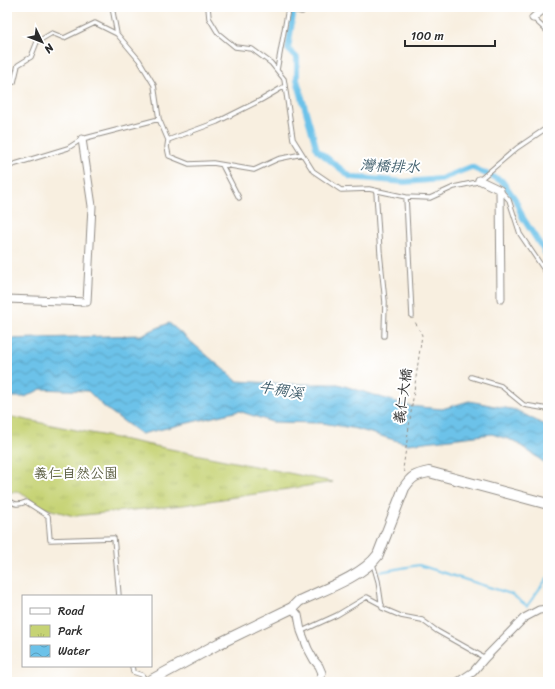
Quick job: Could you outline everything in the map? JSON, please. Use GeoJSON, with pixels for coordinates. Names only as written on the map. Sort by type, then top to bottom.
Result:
{"type":"FeatureCollection","features":[{"type":"Feature","properties":{"kind":"street"},"geometry":{"type":"LineString","coordinates":[[533,18],[546,7]]}},
{"type":"Feature","properties":{"kind":"street"},"geometry":{"type":"LineString","coordinates":[[7,300],[87,302],[92,206],[82,139]]}},
{"type":"Feature","properties":{"kind":"street"},"geometry":{"type":"LineString","coordinates":[[479,180],[500,190],[501,298]]}},
{"type":"Feature","properties":{"kind":"street"},"geometry":{"type":"LineString","coordinates":[[147,682],[218,644],[292,608],[299,601],[362,571],[372,563],[378,555],[404,488],[416,474],[429,472],[548,504]]}},
{"type":"Feature","properties":{"kind":"street"},"geometry":{"type":"LineString","coordinates":[[292,608],[298,615],[301,631],[308,648],[322,673],[319,682]]}},
{"type":"Feature","properties":{"kind":"street"},"geometry":{"type":"LineString","coordinates":[[458,682],[473,672],[524,618],[539,610],[548,608]]}},
{"type":"Feature","properties":{"kind":"lane"},"geometry":{"type":"LineString","coordinates":[[112,7],[117,34]]}},
{"type":"Feature","properties":{"kind":"lane"},"geometry":{"type":"LineString","coordinates":[[208,7],[209,18],[218,33],[235,47],[252,49],[271,64],[284,79],[293,139],[313,171],[341,190],[369,189],[406,197],[430,198],[454,187],[476,182],[517,148],[548,127]]}},
{"type":"Feature","properties":{"kind":"lane"},"geometry":{"type":"LineString","coordinates":[[277,70],[288,8],[302,12],[307,7]]}},
{"type":"Feature","properties":{"kind":"lane"},"geometry":{"type":"LineString","coordinates":[[533,18],[548,32]]}},
{"type":"Feature","properties":{"kind":"lane"},"geometry":{"type":"LineString","coordinates":[[7,84],[14,82],[18,65],[31,57],[37,42],[52,33],[64,38],[95,23],[117,34],[139,60],[154,85],[159,119],[168,140],[167,147],[170,156],[189,164],[213,163],[254,170],[278,159],[302,154]]}},
{"type":"Feature","properties":{"kind":"lane"},"geometry":{"type":"LineString","coordinates":[[168,140],[216,122],[261,100],[285,86]]}},
{"type":"Feature","properties":{"kind":"lane"},"geometry":{"type":"LineString","coordinates":[[7,165],[12,165],[68,148],[82,139],[159,119]]}},
{"type":"Feature","properties":{"kind":"lane"},"geometry":{"type":"LineString","coordinates":[[222,165],[239,198]]}},
{"type":"Feature","properties":{"kind":"lane"},"geometry":{"type":"LineString","coordinates":[[500,190],[509,200],[520,234],[545,270],[548,272]]}},
{"type":"Feature","properties":{"kind":"lane"},"geometry":{"type":"LineString","coordinates":[[376,191],[385,302],[384,336]]}},
{"type":"Feature","properties":{"kind":"lane"},"geometry":{"type":"LineString","coordinates":[[406,197],[412,316]]}},
{"type":"Feature","properties":{"kind":"lane"},"geometry":{"type":"LineString","coordinates":[[471,378],[501,386],[524,406],[548,409]]}},
{"type":"Feature","properties":{"kind":"lane"},"geometry":{"type":"LineString","coordinates":[[7,499],[20,505],[26,502],[48,516],[50,540],[113,537],[119,595]]}},
{"type":"Feature","properties":{"kind":"lane"},"geometry":{"type":"LineString","coordinates":[[372,563],[378,581],[382,608],[401,616],[422,620],[437,631],[485,658]]}},
{"type":"Feature","properties":{"kind":"lane"},"geometry":{"type":"LineString","coordinates":[[301,631],[337,615],[367,597],[382,605]]}},
{"type":"Feature","properties":{"kind":"lane"},"geometry":{"type":"LineString","coordinates":[[132,667],[133,672],[142,675],[147,682]]}},
{"type":"Feature","properties":{"kind":"path","name":"義仁大橋"},"geometry":{"type":"LineString","coordinates":[[410,480],[403,469],[422,335],[412,316]]}},
{"type":"Feature","properties":{"kind":"green space","name":"義仁自然公園"},"geometry":{"type":"Polygon","coordinates":[[[7,416],[333,482],[183,505],[74,516],[37,506],[21,492],[7,492],[7,416]]]}},
{"type":"Feature","properties":{"kind":"water","name":"牛稠溪"},"geometry":{"type":"Polygon","coordinates":[[[169,323],[237,381],[289,384],[338,384],[409,406],[442,409],[469,401],[516,410],[548,427],[548,465],[514,441],[492,434],[408,444],[357,429],[323,423],[272,422],[239,411],[141,434],[104,407],[88,391],[41,389],[25,397],[7,397],[7,339],[141,335],[169,323]]]}},
{"type":"Feature","properties":{"kind":"waterway","name":"灣橋排水"},"geometry":{"type":"LineString","coordinates":[[294,7],[288,49],[297,58],[297,80],[317,150],[351,177],[405,182],[441,179],[471,167],[502,181],[515,199],[523,218],[548,257]]}},
{"type":"Feature","properties":{"kind":"waterway"},"geometry":{"type":"LineString","coordinates":[[379,572],[419,565],[511,594],[527,606],[548,577]]}}]}
